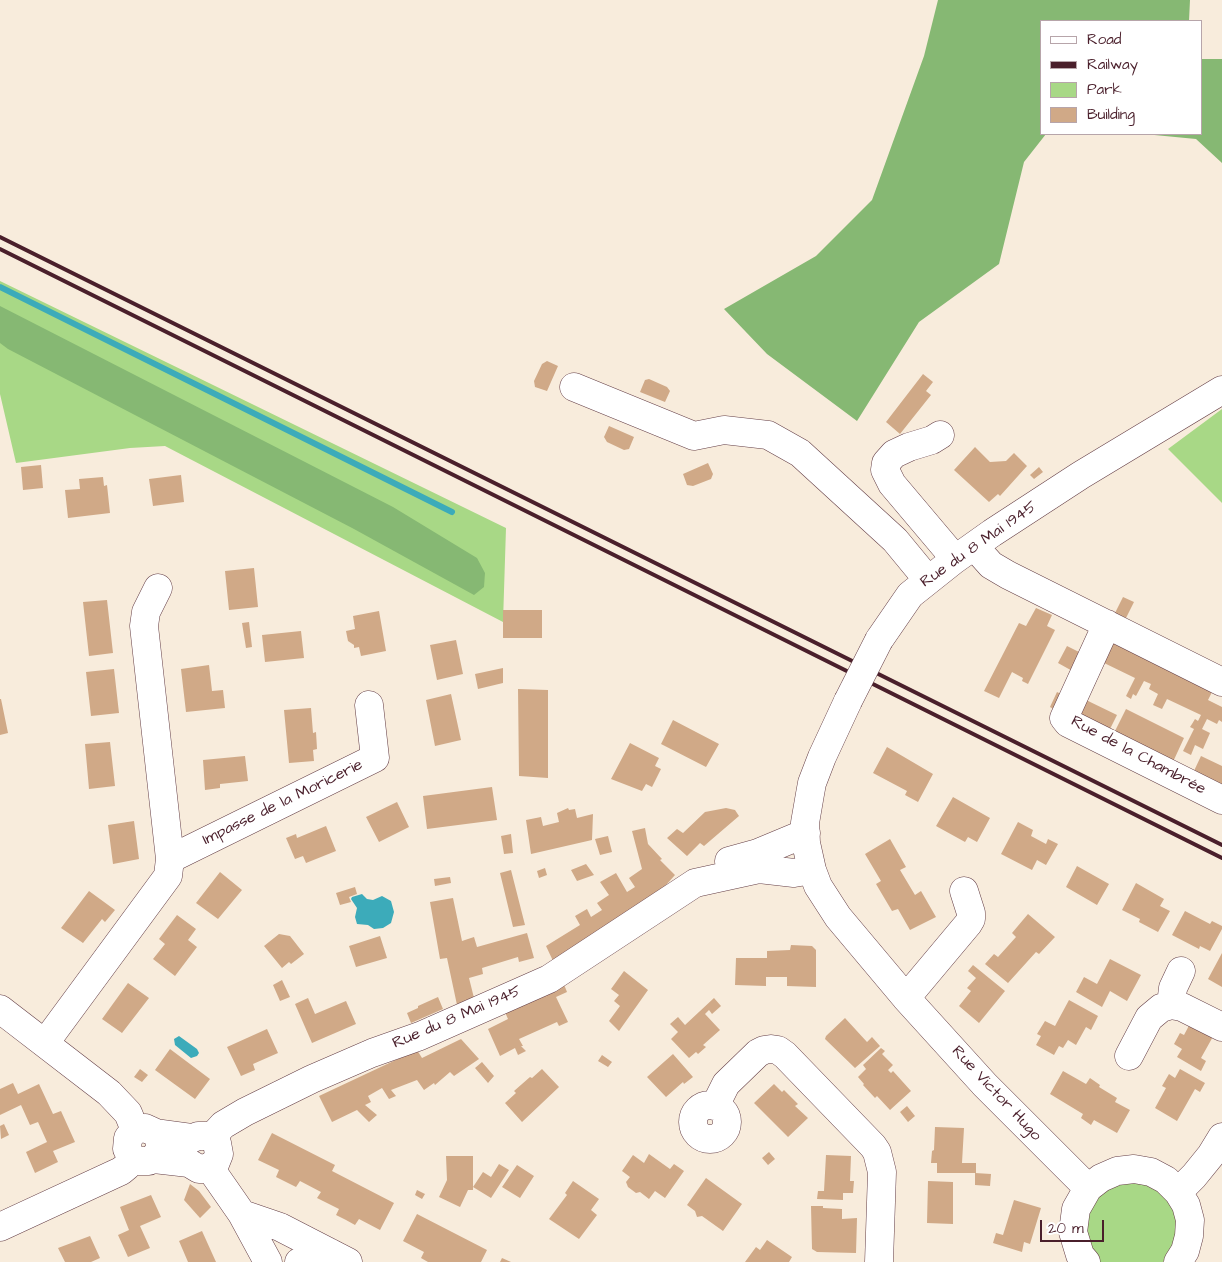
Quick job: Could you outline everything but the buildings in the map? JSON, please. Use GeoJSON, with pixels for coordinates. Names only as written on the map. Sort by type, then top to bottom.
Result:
{"type":"FeatureCollection","features":[{"type":"Feature","properties":{"kind":"street"},"geometry":{"type":"LineString","coordinates":[[574,388],[694,436],[724,430],[768,435],[800,453],[895,540],[928,580]]}},
{"type":"Feature","properties":{"kind":"street","name":"Rue du 8 Mai 1945"},"geometry":{"type":"LineString","coordinates":[[201,1152],[223,1126],[245,1112],[312,1079],[372,1053],[420,1036],[549,979],[695,883],[759,868],[794,873],[812,870],[806,843],[805,823],[812,783],[822,756],[879,640],[910,595],[992,533],[1080,475],[1222,390]]}},
{"type":"Feature","properties":{"kind":"street"},"geometry":{"type":"LineString","coordinates":[[940,435],[932,440],[894,454],[886,463],[885,470],[892,484],[946,548],[991,564],[1222,682]]}},
{"type":"Feature","properties":{"kind":"street"},"geometry":{"type":"LineString","coordinates":[[45,1043],[168,876],[170,859],[144,626],[146,612],[158,588]]}},
{"type":"Feature","properties":{"kind":"street","name":"Rue de la Chambrée"},"geometry":{"type":"LineString","coordinates":[[1107,624],[1064,718],[1068,723],[1222,800]]}},
{"type":"Feature","properties":{"kind":"street","name":"Impasse de la Moricerie"},"geometry":{"type":"LineString","coordinates":[[170,859],[375,758],[368,705]]}},
{"type":"Feature","properties":{"kind":"street","name":"Rue du 8 Mai 1945"},"geometry":{"type":"LineString","coordinates":[[695,883],[700,875],[721,864],[806,833]]}},
{"type":"Feature","properties":{"kind":"street","name":"Rue Victor Hugo"},"geometry":{"type":"LineString","coordinates":[[812,870],[818,886],[838,917],[906,998],[998,1099],[1088,1188]]}},
{"type":"Feature","properties":{"kind":"street"},"geometry":{"type":"LineString","coordinates":[[906,998],[971,919],[971,913],[964,892]]}},
{"type":"Feature","properties":{"kind":"street"},"geometry":{"type":"LineString","coordinates":[[1172,1005],[1173,988],[1181,971]]}},
{"type":"Feature","properties":{"kind":"street"},"geometry":{"type":"LineString","coordinates":[[1129,1056],[1150,1018],[1161,1008],[1172,1005],[1182,1006],[1222,1027]]}},
{"type":"Feature","properties":{"kind":"street"},"geometry":{"type":"LineString","coordinates":[[0,1009],[121,1103],[144,1145]]}},
{"type":"Feature","properties":{"kind":"street"},"geometry":{"type":"LineString","coordinates":[[715,1106],[726,1084],[758,1053],[771,1049],[778,1050],[785,1055],[877,1152],[882,1172],[879,1262]]}},
{"type":"Feature","properties":{"kind":"street"},"geometry":{"type":"LineString","coordinates":[[1178,1192],[1211,1155],[1222,1137]]}},
{"type":"Feature","properties":{"kind":"street"},"geometry":{"type":"LineString","coordinates":[[144,1145],[201,1152],[242,1214],[268,1262]]}},
{"type":"Feature","properties":{"kind":"street"},"geometry":{"type":"LineString","coordinates":[[0,1226],[121,1171],[144,1145]]}},
{"type":"Feature","properties":{"kind":"street"},"geometry":{"type":"LineString","coordinates":[[1086,1262],[1080,1255],[1073,1232],[1076,1209],[1088,1188],[1101,1178],[1117,1171],[1134,1169],[1151,1172],[1166,1180],[1178,1192],[1186,1205],[1190,1220],[1190,1236],[1185,1251],[1178,1262]]}},
{"type":"Feature","properties":{"kind":"street"},"geometry":{"type":"LineString","coordinates":[[242,1214],[280,1227],[339,1258]]}},
{"type":"Feature","properties":{"kind":"street"},"geometry":{"type":"LineString","coordinates":[[299,1262],[339,1258]]}},
{"type":"Feature","properties":{"kind":"green space"},"geometry":{"type":"Polygon","coordinates":[[[938,0],[1190,0],[1189,20],[1040,20],[1040,135],[1045,135],[1024,162],[999,264],[919,322],[857,421],[767,354],[724,309],[816,256],[872,200],[924,56],[938,0]]]}},
{"type":"Feature","properties":{"kind":"green space"},"geometry":{"type":"Polygon","coordinates":[[[1202,59],[1222,59],[1222,163],[1196,139],[1154,135],[1202,135],[1202,59]]]}},
{"type":"Feature","properties":{"kind":"green space"},"geometry":{"type":"Polygon","coordinates":[[[0,281],[506,528],[503,622],[165,446],[130,448],[16,463],[0,394],[0,281]]]}},
{"type":"Feature","properties":{"kind":"green space"},"geometry":{"type":"Polygon","coordinates":[[[0,306],[393,507],[477,558],[485,573],[484,587],[474,595],[354,529],[8,349],[0,343],[0,306]]]}},
{"type":"Feature","properties":{"kind":"green space"},"geometry":{"type":"Polygon","coordinates":[[[1222,409],[1222,503],[1168,449],[1222,409]]]}},
{"type":"Feature","properties":{"kind":"green space"},"geometry":{"type":"Polygon","coordinates":[[[1141,1182],[1158,1189],[1171,1202],[1177,1220],[1175,1243],[1163,1262],[1099,1262],[1085,1236],[1089,1206],[1111,1185],[1141,1182]]]}},
{"type":"Feature","properties":{"kind":"water"},"geometry":{"type":"Polygon","coordinates":[[[362,894],[367,899],[373,900],[382,896],[391,901],[394,912],[391,923],[383,928],[374,929],[368,925],[357,924],[355,917],[357,908],[351,899],[362,894]]]}},
{"type":"Feature","properties":{"kind":"water"},"geometry":{"type":"Polygon","coordinates":[[[179,1036],[197,1049],[199,1053],[197,1056],[191,1058],[175,1045],[174,1039],[179,1036]]]}},
{"type":"Feature","properties":{"kind":"waterway"},"geometry":{"type":"LineString","coordinates":[[0,287],[452,512]]}},
{"type":"Feature","properties":{"kind":"railway"},"geometry":{"type":"LineString","coordinates":[[0,237],[1222,845]]}},
{"type":"Feature","properties":{"kind":"railway"},"geometry":{"type":"LineString","coordinates":[[0,249],[1222,858]]}}]}
